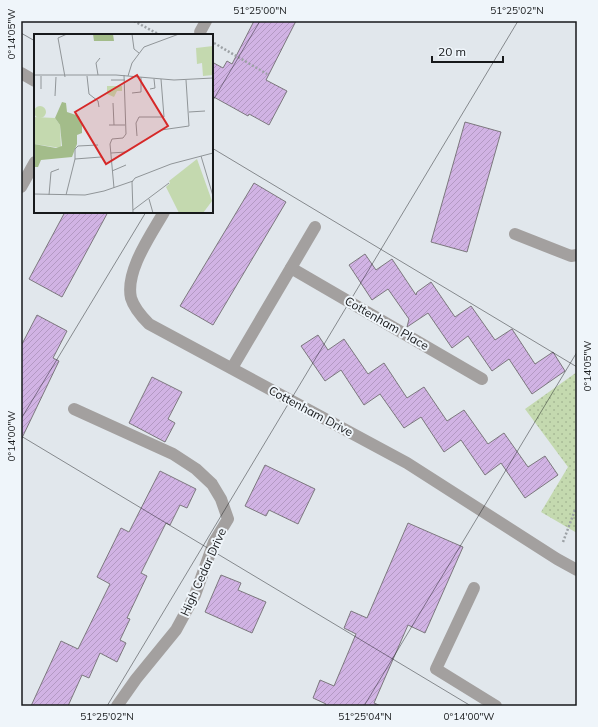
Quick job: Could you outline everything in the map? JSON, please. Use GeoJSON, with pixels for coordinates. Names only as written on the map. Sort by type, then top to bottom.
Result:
{"type":"FeatureCollection","features":[{"type":"Feature","properties":{"kind":"street"},"geometry":{"type":"LineString","coordinates":[[200,32],[206,21]]}},
{"type":"Feature","properties":{"kind":"street"},"geometry":{"type":"LineString","coordinates":[[21,73],[34,80]]}},
{"type":"Feature","properties":{"kind":"street"},"geometry":{"type":"LineString","coordinates":[[21,187],[34,164]]}},
{"type":"Feature","properties":{"kind":"street","name":"Cottenham Drive"},"geometry":{"type":"LineString","coordinates":[[163,213],[135,265],[130,280],[131,298],[139,313],[148,324],[407,463],[557,559],[577,570]]}},
{"type":"Feature","properties":{"kind":"street"},"geometry":{"type":"LineString","coordinates":[[232,368],[315,227]]}},
{"type":"Feature","properties":{"kind":"street"},"geometry":{"type":"LineString","coordinates":[[515,234],[571,256],[577,255]]}},
{"type":"Feature","properties":{"kind":"street","name":"Cottenham Place"},"geometry":{"type":"LineString","coordinates":[[291,268],[482,379]]}},
{"type":"Feature","properties":{"kind":"street","name":"High Cedar Drive"},"geometry":{"type":"LineString","coordinates":[[74,409],[173,454],[196,469],[212,484],[221,499],[228,519],[214,542],[195,595],[176,630],[136,679],[117,706]]}},
{"type":"Feature","properties":{"kind":"street"},"geometry":{"type":"LineString","coordinates":[[474,588],[436,668],[496,706]]}},
{"type":"Feature","properties":{"kind":"path"},"geometry":{"type":"LineString","coordinates":[[134,21],[158,34]]}},
{"type":"Feature","properties":{"kind":"path"},"geometry":{"type":"LineString","coordinates":[[216,45],[267,74]]}},
{"type":"Feature","properties":{"kind":"path"},"geometry":{"type":"LineString","coordinates":[[557,559],[567,527],[575,510]]}},
{"type":"Feature","properties":{"kind":"green space"},"geometry":{"type":"Polygon","coordinates":[[[577,372],[577,533],[541,512],[568,467],[525,409],[577,372]]]}},
{"type":"Feature","properties":{"kind":"building"},"geometry":{"type":"Polygon","coordinates":[[[254,21],[296,21],[266,80],[287,91],[269,125],[249,114],[248,116],[213,97],[213,63],[223,68],[227,61],[232,64],[254,21]]]}},
{"type":"Feature","properties":{"kind":"building"},"geometry":{"type":"Polygon","coordinates":[[[465,122],[501,132],[467,252],[431,242],[465,122]]]}},
{"type":"Feature","properties":{"kind":"building"},"geometry":{"type":"Polygon","coordinates":[[[254,183],[286,202],[213,325],[180,306],[254,183]]]}},
{"type":"Feature","properties":{"kind":"building"},"geometry":{"type":"Polygon","coordinates":[[[64,213],[107,213],[62,297],[29,279],[64,213]]]}},
{"type":"Feature","properties":{"kind":"building"},"geometry":{"type":"Polygon","coordinates":[[[365,254],[376,270],[392,259],[416,295],[417,292],[431,282],[455,317],[471,306],[495,340],[512,329],[535,364],[553,352],[565,371],[532,394],[509,359],[492,371],[468,336],[452,348],[428,313],[407,327],[409,319],[388,289],[372,300],[349,265],[365,254]]]}},
{"type":"Feature","properties":{"kind":"building"},"geometry":{"type":"Polygon","coordinates":[[[37,315],[67,331],[53,358],[59,361],[21,440],[21,346],[37,315]]]}},
{"type":"Feature","properties":{"kind":"building"},"geometry":{"type":"Polygon","coordinates":[[[318,335],[328,350],[344,339],[368,374],[384,363],[407,398],[424,387],[447,421],[464,410],[488,444],[504,433],[528,467],[545,456],[558,475],[525,498],[501,463],[485,475],[461,440],[444,452],[421,417],[404,428],[380,394],[364,405],[341,370],[325,381],[301,346],[318,335]]]}},
{"type":"Feature","properties":{"kind":"building"},"geometry":{"type":"Polygon","coordinates":[[[152,377],[182,392],[168,419],[175,423],[165,442],[129,423],[152,377]]]}},
{"type":"Feature","properties":{"kind":"building"},"geometry":{"type":"Polygon","coordinates":[[[265,465],[315,489],[298,524],[269,510],[266,516],[245,506],[265,465]]]}},
{"type":"Feature","properties":{"kind":"building"},"geometry":{"type":"Polygon","coordinates":[[[160,471],[196,489],[187,508],[180,505],[170,525],[166,523],[141,573],[147,576],[127,618],[130,619],[120,640],[126,643],[117,662],[100,653],[89,678],[82,675],[68,706],[31,706],[61,641],[78,649],[110,584],[97,577],[121,528],[129,532],[160,471]]]}},
{"type":"Feature","properties":{"kind":"building"},"geometry":{"type":"Polygon","coordinates":[[[408,523],[463,547],[425,633],[408,625],[374,703],[381,706],[325,706],[326,704],[313,698],[320,680],[334,686],[356,634],[344,628],[351,611],[367,618],[408,523]]]}},
{"type":"Feature","properties":{"kind":"building"},"geometry":{"type":"Polygon","coordinates":[[[221,575],[241,583],[238,590],[266,602],[252,633],[205,612],[221,575]]]}}]}
